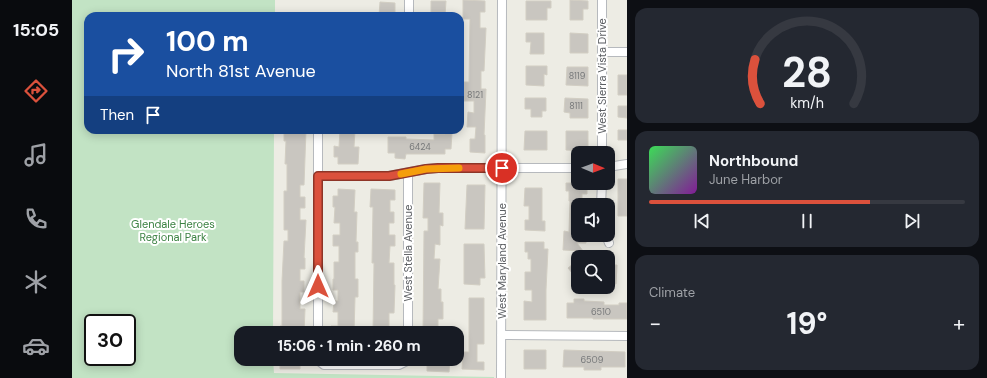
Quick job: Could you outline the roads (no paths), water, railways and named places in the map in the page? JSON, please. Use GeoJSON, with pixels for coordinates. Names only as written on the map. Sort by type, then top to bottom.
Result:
{"type":"FeatureCollection","features":[{"type":"Feature","properties":{"kind":"street"},"geometry":{"type":"LineString","coordinates":[[409,0],[409,12]]}},
{"type":"Feature","properties":{"kind":"street","name":"West Maryland Avenue"},"geometry":{"type":"LineString","coordinates":[[501,378],[502,0]]}},
{"type":"Feature","properties":{"kind":"street","name":"West Sierra Vista Drive"},"geometry":{"type":"LineString","coordinates":[[602,0],[602,146]]}},
{"type":"Feature","properties":{"kind":"street"},"geometry":{"type":"LineString","coordinates":[[602,52],[627,52]]}},
{"type":"Feature","properties":{"kind":"street"},"geometry":{"type":"LineString","coordinates":[[318,134],[318,326]]}},
{"type":"Feature","properties":{"kind":"street"},"geometry":{"type":"LineString","coordinates":[[615,166],[627,164]]}},
{"type":"Feature","properties":{"kind":"street"},"geometry":{"type":"LineString","coordinates":[[318,176],[389,176],[438,168],[571,168]]}},
{"type":"Feature","properties":{"kind":"street","name":"West Stella Avenue"},"geometry":{"type":"LineString","coordinates":[[408,173],[408,326]]}},
{"type":"Feature","properties":{"kind":"street"},"geometry":{"type":"LineString","coordinates":[[501,335],[627,336]]}},
{"type":"Feature","properties":{"kind":"park label","name":"Glendale Heroes Regional Park"},"geometry":{"type":"Point","coordinates":[173,230]}}]}
